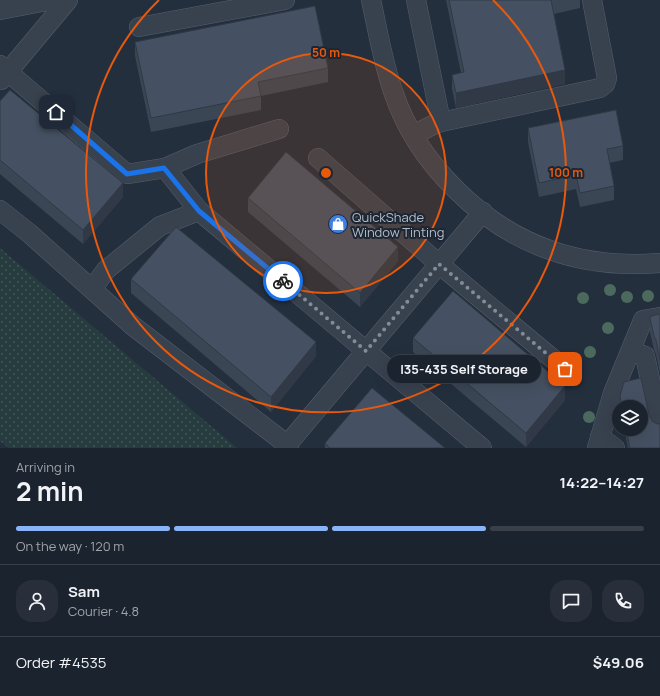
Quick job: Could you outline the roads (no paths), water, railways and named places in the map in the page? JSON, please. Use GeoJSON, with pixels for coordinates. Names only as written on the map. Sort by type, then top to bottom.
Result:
{"type":"FeatureCollection","features":[{"type":"Feature","properties":{"kind":"street"},"geometry":{"type":"LineString","coordinates":[[0,10],[52,0]]}},
{"type":"Feature","properties":{"kind":"street"},"geometry":{"type":"LineString","coordinates":[[68,0],[3,72],[127,174],[164,168],[197,154],[279,129]]}},
{"type":"Feature","properties":{"kind":"street"},"geometry":{"type":"LineString","coordinates":[[139,27],[285,0]]}},
{"type":"Feature","properties":{"kind":"street"},"geometry":{"type":"LineString","coordinates":[[371,0],[383,56],[394,94],[408,127],[426,155],[450,185],[503,227],[527,241],[549,250],[574,258],[603,263],[634,265],[660,264]]}},
{"type":"Feature","properties":{"kind":"street"},"geometry":{"type":"LineString","coordinates":[[416,0],[441,122]]}},
{"type":"Feature","properties":{"kind":"street"},"geometry":{"type":"LineString","coordinates":[[413,135],[441,122],[593,90],[605,84],[607,78],[606,71],[592,0]]}},
{"type":"Feature","properties":{"kind":"street"},"geometry":{"type":"LineString","coordinates":[[318,158],[439,264],[565,369]]}},
{"type":"Feature","properties":{"kind":"street"},"geometry":{"type":"LineString","coordinates":[[164,168],[199,211],[482,448]]}},
{"type":"Feature","properties":{"kind":"street"},"geometry":{"type":"LineString","coordinates":[[0,210],[29,233],[133,326],[288,447],[366,351],[483,212]]}},
{"type":"Feature","properties":{"kind":"street"},"geometry":{"type":"LineString","coordinates":[[92,290],[106,270],[160,226],[199,211]]}},
{"type":"Feature","properties":{"kind":"street"},"geometry":{"type":"LineString","coordinates":[[615,448],[598,443],[613,393],[644,320],[660,317]]}},
{"type":"Feature","properties":{"kind":"street"},"geometry":{"type":"LineString","coordinates":[[631,351],[645,356],[660,427]]}},
{"type":"Feature","properties":{"kind":"place","name":"QuickShade Window Tinting"},"geometry":{"type":"Point","coordinates":[338,224]}},
{"type":"Feature","properties":{"kind":"place","name":"I35-435 Self Storage"},"geometry":{"type":"Point","coordinates":[565,369]}}]}
